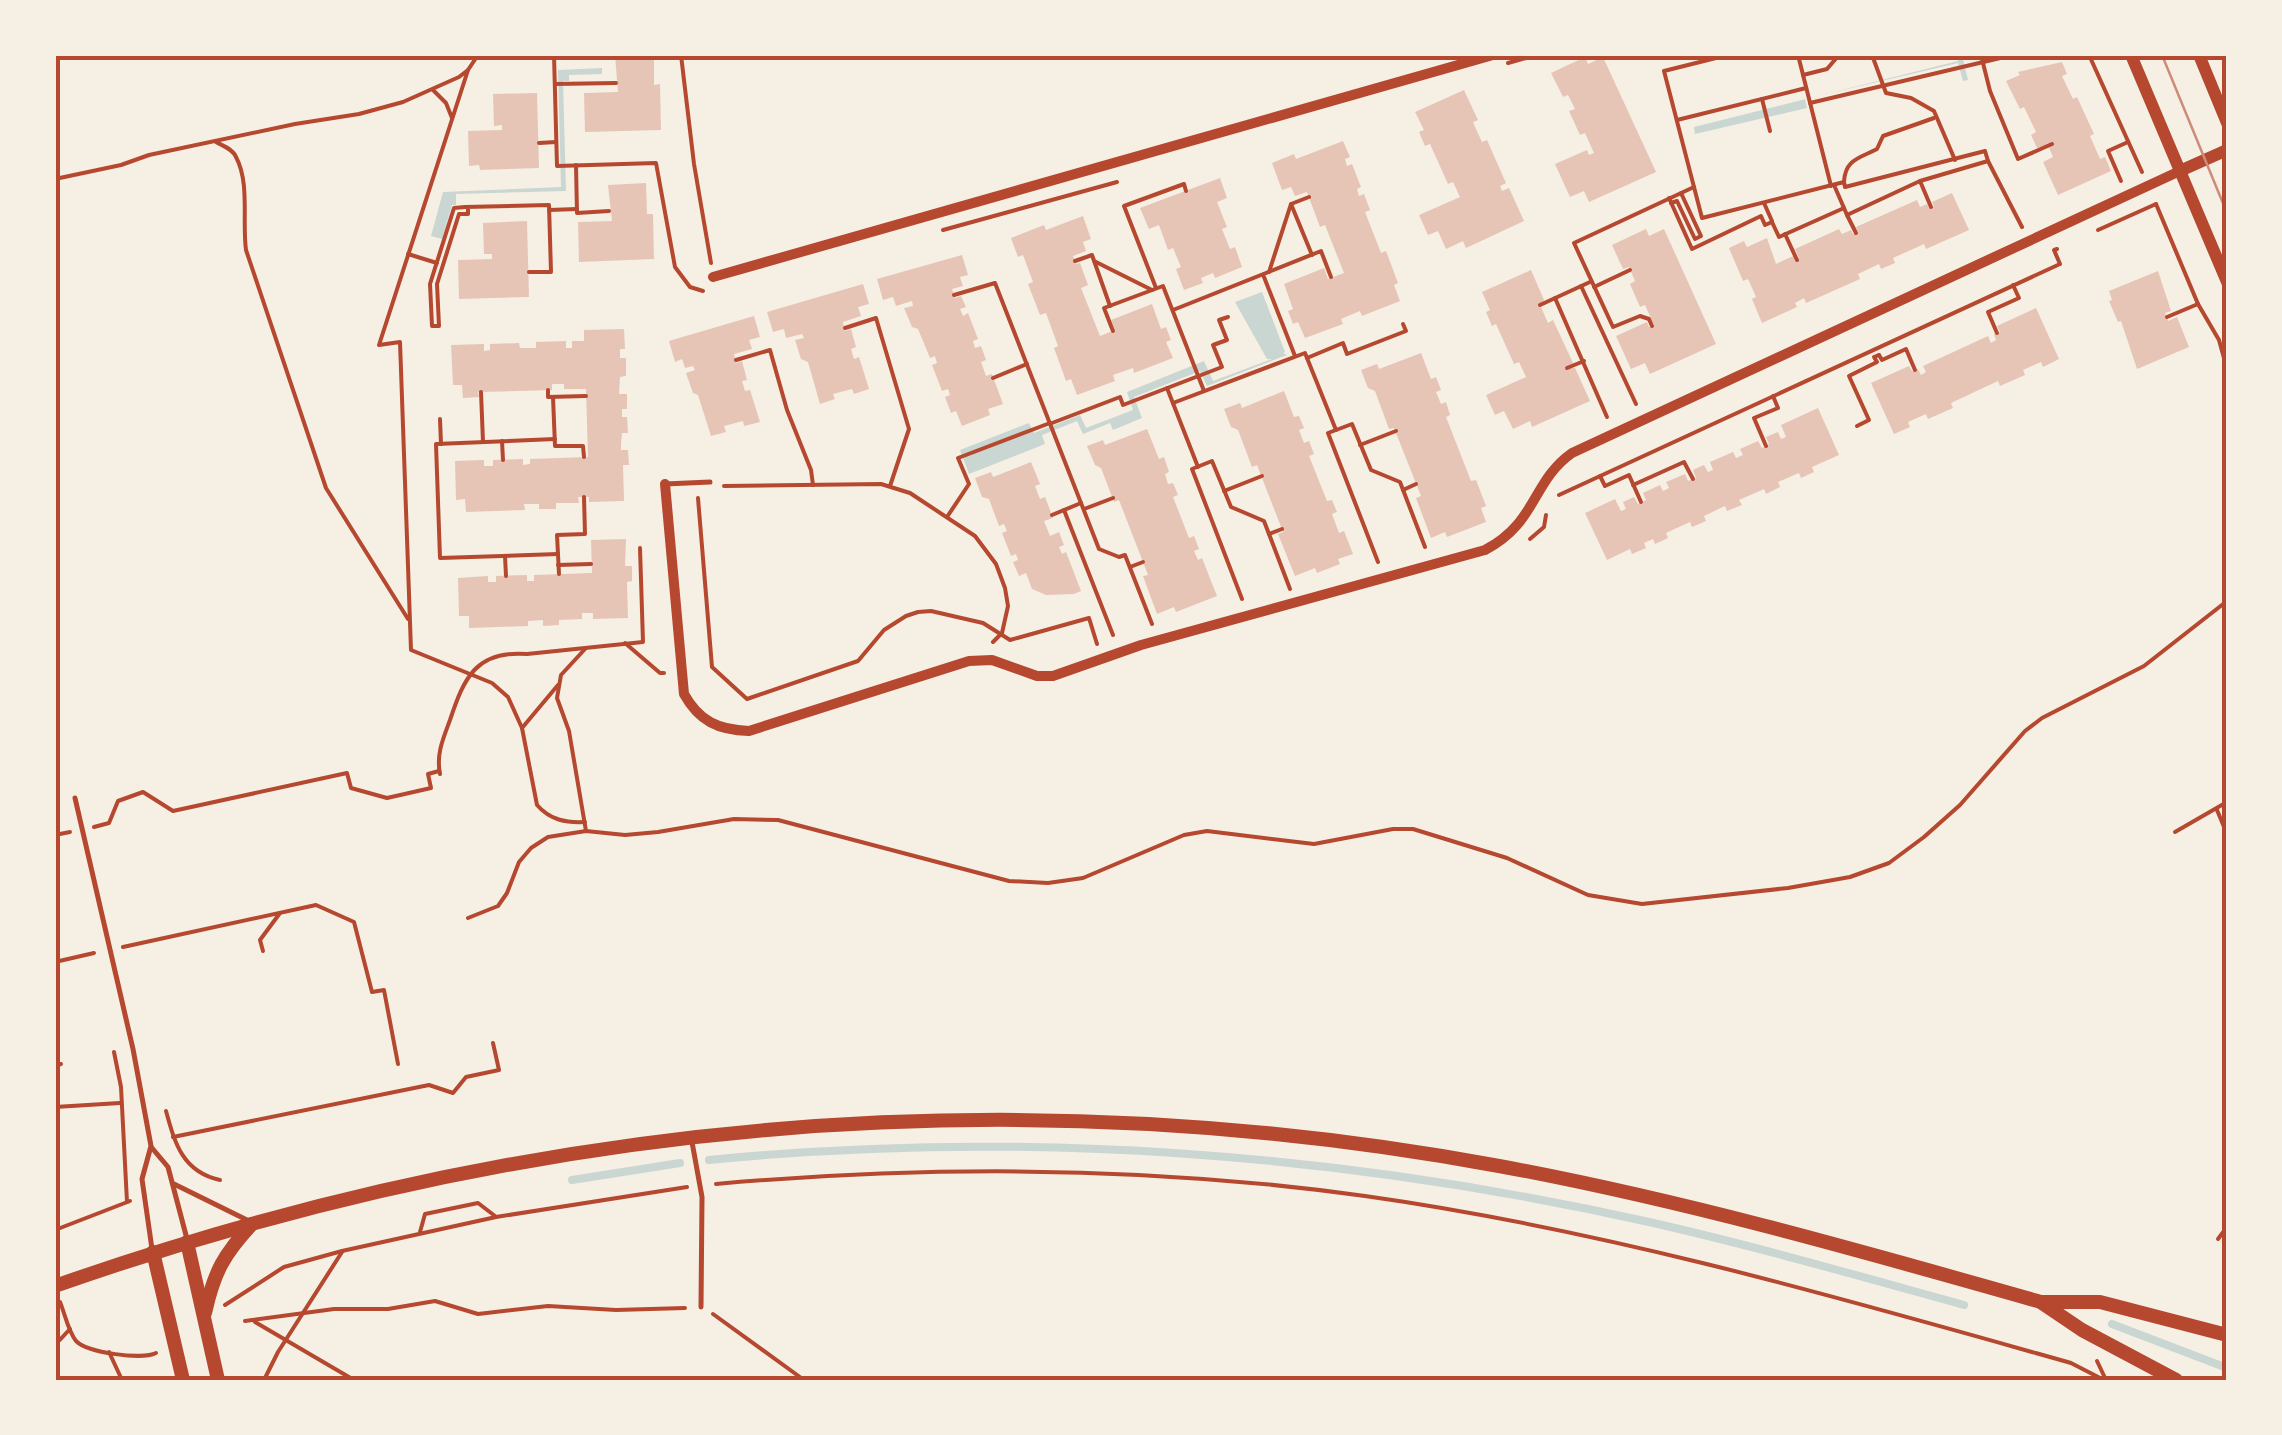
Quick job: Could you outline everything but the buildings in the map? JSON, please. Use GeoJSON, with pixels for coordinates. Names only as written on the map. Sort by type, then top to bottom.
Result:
{"type":"FeatureCollection","features":[{"type":"Feature","properties":{"kind":"main road"},"geometry":{"type":"LineString","coordinates":[[55,1286],[153,1252],[364,1193],[462,1172],[691,1135],[870,1121],[1138,1123],[1322,1139],[1494,1165],[1677,1202],[2042,1302],[2100,1302],[2227,1335]]}},
{"type":"Feature","properties":{"kind":"main road"},"geometry":{"type":"LineString","coordinates":[[204,1318],[213,1279],[227,1252],[253,1223]]}},
{"type":"Feature","properties":{"kind":"main road"},"geometry":{"type":"LineString","coordinates":[[188,1242],[218,1380]]}},
{"type":"Feature","properties":{"kind":"main road"},"geometry":{"type":"LineString","coordinates":[[153,1252],[183,1380]]}},
{"type":"Feature","properties":{"kind":"main road"},"geometry":{"type":"LineString","coordinates":[[2042,1302],[2082,1330],[2176,1380]]}},
{"type":"Feature","properties":{"kind":"street"},"geometry":{"type":"LineString","coordinates":[[713,277],[1494,55]]}},
{"type":"Feature","properties":{"kind":"street"},"geometry":{"type":"LineString","coordinates":[[2130,55],[2227,282]]}},
{"type":"Feature","properties":{"kind":"street"},"geometry":{"type":"LineString","coordinates":[[2200,55],[2227,123]]}},
{"type":"Feature","properties":{"kind":"street"},"geometry":{"type":"LineString","coordinates":[[666,484],[682,683],[684,694],[702,719],[733,730],[750,731],[983,659],[1037,676],[1053,676],[1141,645],[1486,550],[1521,524],[1549,476],[1572,453],[2227,150]]}},
{"type":"Feature","properties":{"kind":"lane"},"geometry":{"type":"LineString","coordinates":[[666,484],[710,482]]}},
{"type":"Feature","properties":{"kind":"lane"},"geometry":{"type":"LineString","coordinates":[[74,798],[133,1048],[151,1146],[142,1180],[153,1252]]}},
{"type":"Feature","properties":{"kind":"lane"},"geometry":{"type":"LineString","coordinates":[[691,1135],[702,1196],[702,1307]]}},
{"type":"Feature","properties":{"kind":"lane"},"geometry":{"type":"LineString","coordinates":[[151,1146],[168,1168],[188,1242]]}},
{"type":"Feature","properties":{"kind":"lane"},"geometry":{"type":"LineString","coordinates":[[174,1184],[253,1223]]}},
{"type":"Feature","properties":{"kind":"path"},"geometry":{"type":"LineString","coordinates":[[478,55],[468,70],[379,344],[400,342],[411,650],[492,683],[508,697],[522,728],[538,806],[558,820],[584,822]]}},
{"type":"Feature","properties":{"kind":"path"},"geometry":{"type":"LineString","coordinates":[[554,55],[559,84],[557,166],[656,162],[672,258]]}},
{"type":"Feature","properties":{"kind":"path"},"geometry":{"type":"LineString","coordinates":[[681,55],[713,277]]}},
{"type":"Feature","properties":{"kind":"path"},"geometry":{"type":"LineString","coordinates":[[1725,55],[1664,71],[1702,218],[1844,182]]}},
{"type":"Feature","properties":{"kind":"path"},"geometry":{"type":"LineString","coordinates":[[1798,55],[1832,185],[1856,233]]}},
{"type":"Feature","properties":{"kind":"path"},"geometry":{"type":"LineString","coordinates":[[1803,76],[1827,69],[1839,55]]}},
{"type":"Feature","properties":{"kind":"path"},"geometry":{"type":"LineString","coordinates":[[1872,55],[1888,94],[1911,98],[1933,110],[1955,160]]}},
{"type":"Feature","properties":{"kind":"path"},"geometry":{"type":"LineString","coordinates":[[1982,55],[1990,92],[2018,160],[2052,144]]}},
{"type":"Feature","properties":{"kind":"path"},"geometry":{"type":"LineString","coordinates":[[1809,99],[2013,55]]}},
{"type":"Feature","properties":{"kind":"path"},"geometry":{"type":"LineString","coordinates":[[2089,55],[2148,188]]}},
{"type":"Feature","properties":{"kind":"path"},"geometry":{"type":"LineString","coordinates":[[55,179],[149,155],[359,114],[432,90],[468,70]]}},
{"type":"Feature","properties":{"kind":"path"},"geometry":{"type":"LineString","coordinates":[[559,84],[616,83]]}},
{"type":"Feature","properties":{"kind":"path"},"geometry":{"type":"LineString","coordinates":[[1676,120],[1806,88]]}},
{"type":"Feature","properties":{"kind":"path"},"geometry":{"type":"LineString","coordinates":[[432,90],[446,103],[452,119]]}},
{"type":"Feature","properties":{"kind":"path"},"geometry":{"type":"LineString","coordinates":[[1762,99],[1770,131]]}},
{"type":"Feature","properties":{"kind":"path"},"geometry":{"type":"LineString","coordinates":[[1936,117],[1884,136],[1877,149],[1857,156],[1844,175],[1846,187],[1984,152],[2020,223]]}},
{"type":"Feature","properties":{"kind":"path"},"geometry":{"type":"LineString","coordinates":[[216,142],[236,157],[244,192],[242,222],[246,250],[326,488],[410,623]]}},
{"type":"Feature","properties":{"kind":"path"},"geometry":{"type":"LineString","coordinates":[[538,143],[556,142]]}},
{"type":"Feature","properties":{"kind":"path"},"geometry":{"type":"LineString","coordinates":[[2123,184],[2108,151],[2128,142]]}},
{"type":"Feature","properties":{"kind":"path"},"geometry":{"type":"LineString","coordinates":[[1848,216],[1920,181],[1988,161]]}},
{"type":"Feature","properties":{"kind":"path"},"geometry":{"type":"LineString","coordinates":[[576,166],[577,213],[608,211]]}},
{"type":"Feature","properties":{"kind":"path"},"geometry":{"type":"LineString","coordinates":[[1908,171],[1913,185]]}},
{"type":"Feature","properties":{"kind":"path"},"geometry":{"type":"LineString","coordinates":[[1920,181],[1932,207]]}},
{"type":"Feature","properties":{"kind":"path"},"geometry":{"type":"LineString","coordinates":[[1154,289],[1124,206],[1184,184],[1186,190]]}},
{"type":"Feature","properties":{"kind":"path"},"geometry":{"type":"LineString","coordinates":[[1652,326],[1640,316],[1613,327],[1574,243],[1694,187]]}},
{"type":"Feature","properties":{"kind":"path"},"geometry":{"type":"LineString","coordinates":[[1670,201],[1677,201],[1695,239],[1701,236],[1681,193]]}},
{"type":"Feature","properties":{"kind":"path"},"geometry":{"type":"LineString","coordinates":[[1295,356],[1266,274],[1291,204],[1309,197]]}},
{"type":"Feature","properties":{"kind":"path"},"geometry":{"type":"LineString","coordinates":[[1670,201],[1692,249],[1762,216],[1765,224],[1772,222]]}},
{"type":"Feature","properties":{"kind":"path"},"geometry":{"type":"LineString","coordinates":[[1764,203],[1779,237],[1844,208]]}},
{"type":"Feature","properties":{"kind":"path"},"geometry":{"type":"LineString","coordinates":[[1291,204],[1312,255]]}},
{"type":"Feature","properties":{"kind":"path"},"geometry":{"type":"LineString","coordinates":[[2085,236],[2156,204],[2198,304],[2219,340],[2227,368]]}},
{"type":"Feature","properties":{"kind":"path"},"geometry":{"type":"LineString","coordinates":[[468,208],[468,214],[459,214],[437,284],[439,326],[432,326],[430,284],[454,208],[549,205],[551,272],[528,272]]}},
{"type":"Feature","properties":{"kind":"path"},"geometry":{"type":"LineString","coordinates":[[549,210],[577,209]]}},
{"type":"Feature","properties":{"kind":"path"},"geometry":{"type":"LineString","coordinates":[[1786,234],[1797,260]]}},
{"type":"Feature","properties":{"kind":"path"},"geometry":{"type":"LineString","coordinates":[[1523,544],[1544,527],[1550,503],[1557,496],[1878,352],[2060,264],[2054,250],[2068,244]]}},
{"type":"Feature","properties":{"kind":"path"},"geometry":{"type":"LineString","coordinates":[[1173,310],[1321,252],[1331,277]]}},
{"type":"Feature","properties":{"kind":"path"},"geometry":{"type":"LineString","coordinates":[[408,254],[437,264]]}},
{"type":"Feature","properties":{"kind":"path"},"geometry":{"type":"LineString","coordinates":[[1075,261],[1092,255],[1110,306]]}},
{"type":"Feature","properties":{"kind":"path"},"geometry":{"type":"LineString","coordinates":[[1094,261],[1154,289]]}},
{"type":"Feature","properties":{"kind":"path"},"geometry":{"type":"LineString","coordinates":[[1540,305],[1630,270]]}},
{"type":"Feature","properties":{"kind":"path"},"geometry":{"type":"LineString","coordinates":[[954,295],[996,283],[1100,549],[1119,557],[1126,555],[1154,628]]}},
{"type":"Feature","properties":{"kind":"path"},"geometry":{"type":"LineString","coordinates":[[1997,332],[1988,312],[2019,298],[2013,285]]}},
{"type":"Feature","properties":{"kind":"path"},"geometry":{"type":"LineString","coordinates":[[1113,331],[1104,308],[1163,286],[1194,365],[1201,373],[1204,391]]}},
{"type":"Feature","properties":{"kind":"path"},"geometry":{"type":"LineString","coordinates":[[1581,286],[1632,400],[1641,405]]}},
{"type":"Feature","properties":{"kind":"path"},"geometry":{"type":"LineString","coordinates":[[1555,298],[1606,408],[1603,422]]}},
{"type":"Feature","properties":{"kind":"path"},"geometry":{"type":"LineString","coordinates":[[2166,317],[2198,304]]}},
{"type":"Feature","properties":{"kind":"path"},"geometry":{"type":"LineString","coordinates":[[946,517],[969,484],[958,458],[1051,426],[1120,396],[1123,404],[1222,366],[1214,345],[1227,340],[1220,320],[1228,317]]}},
{"type":"Feature","properties":{"kind":"path"},"geometry":{"type":"LineString","coordinates":[[844,328],[876,318],[907,421],[908,440],[890,486]]}},
{"type":"Feature","properties":{"kind":"path"},"geometry":{"type":"LineString","coordinates":[[1307,358],[1343,343],[1347,354],[1406,330],[1403,324]]}},
{"type":"Feature","properties":{"kind":"path"},"geometry":{"type":"LineString","coordinates":[[1878,352],[1882,360],[1906,349],[1915,370]]}},
{"type":"Feature","properties":{"kind":"path"},"geometry":{"type":"LineString","coordinates":[[736,360],[770,350],[813,484]]}},
{"type":"Feature","properties":{"kind":"path"},"geometry":{"type":"LineString","coordinates":[[1174,403],[1305,352],[1336,430]]}},
{"type":"Feature","properties":{"kind":"path"},"geometry":{"type":"LineString","coordinates":[[1857,426],[1869,420],[1849,376],[1877,362],[1874,357],[1878,352]]}},
{"type":"Feature","properties":{"kind":"path"},"geometry":{"type":"LineString","coordinates":[[1567,368],[1584,361]]}},
{"type":"Feature","properties":{"kind":"path"},"geometry":{"type":"LineString","coordinates":[[993,378],[1027,364]]}},
{"type":"Feature","properties":{"kind":"path"},"geometry":{"type":"LineString","coordinates":[[1167,388],[1198,467]]}},
{"type":"Feature","properties":{"kind":"path"},"geometry":{"type":"LineString","coordinates":[[548,390],[548,398],[586,396]]}},
{"type":"Feature","properties":{"kind":"path"},"geometry":{"type":"LineString","coordinates":[[481,392],[484,442]]}},
{"type":"Feature","properties":{"kind":"path"},"geometry":{"type":"LineString","coordinates":[[1766,446],[1754,418],[1778,408],[1773,396]]}},
{"type":"Feature","properties":{"kind":"path"},"geometry":{"type":"LineString","coordinates":[[553,398],[555,446],[583,446],[584,457]]}},
{"type":"Feature","properties":{"kind":"path"},"geometry":{"type":"LineString","coordinates":[[440,419],[441,444]]}},
{"type":"Feature","properties":{"kind":"path"},"geometry":{"type":"LineString","coordinates":[[1380,566],[1328,433],[1352,424],[1371,470],[1400,482],[1427,552]]}},
{"type":"Feature","properties":{"kind":"path"},"geometry":{"type":"LineString","coordinates":[[1360,445],[1396,431]]}},
{"type":"Feature","properties":{"kind":"path"},"geometry":{"type":"LineString","coordinates":[[555,440],[436,444],[440,558],[558,554]]}},
{"type":"Feature","properties":{"kind":"path"},"geometry":{"type":"LineString","coordinates":[[502,441],[503,460]]}},
{"type":"Feature","properties":{"kind":"path"},"geometry":{"type":"LineString","coordinates":[[1244,604],[1192,469],[1212,461],[1231,508],[1264,521],[1290,590]]}},
{"type":"Feature","properties":{"kind":"path"},"geometry":{"type":"LineString","coordinates":[[1634,485],[1684,462],[1692,479]]}},
{"type":"Feature","properties":{"kind":"path"},"geometry":{"type":"LineString","coordinates":[[1600,476],[1604,486],[1629,475],[1642,502]]}},
{"type":"Feature","properties":{"kind":"path"},"geometry":{"type":"LineString","coordinates":[[1224,491],[1262,476]]}},
{"type":"Feature","properties":{"kind":"path"},"geometry":{"type":"LineString","coordinates":[[710,482],[725,486],[890,486],[910,493],[974,536],[996,564],[1008,606],[1002,634],[989,646],[983,659]]}},
{"type":"Feature","properties":{"kind":"path"},"geometry":{"type":"LineString","coordinates":[[697,483],[712,668],[747,698],[858,661],[884,630],[918,612],[931,611],[983,623],[1010,640],[1089,618],[1098,645]]}},
{"type":"Feature","properties":{"kind":"path"},"geometry":{"type":"LineString","coordinates":[[1404,490],[1416,484]]}},
{"type":"Feature","properties":{"kind":"path"},"geometry":{"type":"LineString","coordinates":[[559,574],[557,535],[585,534],[584,497]]}},
{"type":"Feature","properties":{"kind":"path"},"geometry":{"type":"LineString","coordinates":[[1052,515],[1113,498]]}},
{"type":"Feature","properties":{"kind":"path"},"geometry":{"type":"LineString","coordinates":[[1064,510],[1115,640]]}},
{"type":"Feature","properties":{"kind":"path"},"geometry":{"type":"LineString","coordinates":[[1268,534],[1282,529]]}},
{"type":"Feature","properties":{"kind":"path"},"geometry":{"type":"LineString","coordinates":[[55,835],[109,823],[118,801],[142,792],[173,811],[347,772],[351,788],[387,798],[430,788],[428,774],[440,773],[436,758],[461,688],[480,664],[510,653],[643,642],[640,548]]}},
{"type":"Feature","properties":{"kind":"path"},"geometry":{"type":"LineString","coordinates":[[505,556],[506,576]]}},
{"type":"Feature","properties":{"kind":"path"},"geometry":{"type":"LineString","coordinates":[[1130,567],[1143,562]]}},
{"type":"Feature","properties":{"kind":"path"},"geometry":{"type":"LineString","coordinates":[[558,566],[592,564]]}},
{"type":"Feature","properties":{"kind":"path"},"geometry":{"type":"LineString","coordinates":[[468,918],[498,906],[519,862],[531,848],[548,838],[586,831],[625,835],[734,818],[778,820],[1009,882],[1048,883],[1083,878],[1184,836],[1207,831],[1314,844],[1393,829],[1413,829],[1506,858],[1588,894],[1642,904],[1850,877],[1889,864],[1960,805],[2025,731],[2042,718],[2144,666],[2227,600]]}},
{"type":"Feature","properties":{"kind":"path"},"geometry":{"type":"LineString","coordinates":[[586,648],[561,676],[556,698],[570,731],[586,831]]}},
{"type":"Feature","properties":{"kind":"path"},"geometry":{"type":"LineString","coordinates":[[522,728],[558,685]]}},
{"type":"Feature","properties":{"kind":"path"},"geometry":{"type":"LineString","coordinates":[[2175,832],[2227,802]]}},
{"type":"Feature","properties":{"kind":"path"},"geometry":{"type":"LineString","coordinates":[[2217,810],[2227,834]]}},
{"type":"Feature","properties":{"kind":"path"},"geometry":{"type":"LineString","coordinates":[[55,962],[316,905],[354,922],[372,992],[384,990],[388,996],[398,1064]]}},
{"type":"Feature","properties":{"kind":"path"},"geometry":{"type":"LineString","coordinates":[[263,952],[260,940],[281,912]]}},
{"type":"Feature","properties":{"kind":"path"},"geometry":{"type":"LineString","coordinates":[[173,1137],[429,1085],[453,1093],[466,1076],[499,1070],[493,1043]]}},
{"type":"Feature","properties":{"kind":"path"},"geometry":{"type":"LineString","coordinates":[[114,1052],[122,1103],[127,1202]]}},
{"type":"Feature","properties":{"kind":"path"},"geometry":{"type":"LineString","coordinates":[[55,1107],[122,1103]]}},
{"type":"Feature","properties":{"kind":"path"},"geometry":{"type":"LineString","coordinates":[[166,1111],[185,1160],[199,1173],[220,1180]]}},
{"type":"Feature","properties":{"kind":"path"},"geometry":{"type":"LineString","coordinates":[[239,1296],[284,1268],[420,1232],[496,1216],[699,1186],[812,1176],[1014,1171],[1146,1176],[1364,1196],[1548,1228],[1729,1268],[2071,1363],[2104,1380]]}},
{"type":"Feature","properties":{"kind":"path"},"geometry":{"type":"LineString","coordinates":[[174,1184],[199,1173]]}},
{"type":"Feature","properties":{"kind":"path"},"geometry":{"type":"LineString","coordinates":[[55,1230],[143,1196]]}},
{"type":"Feature","properties":{"kind":"path"},"geometry":{"type":"LineString","coordinates":[[420,1232],[425,1214],[478,1202],[496,1216]]}},
{"type":"Feature","properties":{"kind":"path"},"geometry":{"type":"LineString","coordinates":[[2218,1239],[2227,1227]]}},
{"type":"Feature","properties":{"kind":"path"},"geometry":{"type":"LineString","coordinates":[[264,1380],[342,1251]]}},
{"type":"Feature","properties":{"kind":"path"},"geometry":{"type":"LineString","coordinates":[[354,1380],[248,1320],[306,1312],[388,1309],[435,1301],[478,1314],[548,1306],[616,1310],[702,1307],[804,1380]]}},
{"type":"Feature","properties":{"kind":"path"},"geometry":{"type":"LineString","coordinates":[[64,1313],[83,1346],[152,1356],[173,1340]]}},
{"type":"Feature","properties":{"kind":"path"},"geometry":{"type":"LineString","coordinates":[[55,1345],[70,1329]]}},
{"type":"Feature","properties":{"kind":"path"},"geometry":{"type":"LineString","coordinates":[[109,1352],[122,1380]]}},
{"type":"Feature","properties":{"kind":"shaded area"},"geometry":{"type":"Polygon","coordinates":[[[1957,55],[1962,55],[1968,80],[1963,81],[1958,63],[1822,95],[1958,61],[1957,55]]]}},
{"type":"Feature","properties":{"kind":"shaded area"},"geometry":{"type":"Polygon","coordinates":[[[602,68],[602,74],[569,75],[569,81],[563,81],[566,191],[456,194],[456,205],[452,205],[442,239],[431,236],[443,192],[561,187],[558,70],[602,68]]]}},
{"type":"Feature","properties":{"kind":"shaded area"},"geometry":{"type":"Polygon","coordinates":[[[1805,99],[1807,108],[1695,134],[1694,127],[1805,99]]]}},
{"type":"Feature","properties":{"kind":"shaded area"},"geometry":{"type":"Polygon","coordinates":[[[1262,292],[1287,355],[1207,386],[1200,371],[1134,397],[1142,418],[1113,430],[1110,423],[1083,434],[1077,421],[1042,435],[1045,444],[969,474],[960,450],[1029,423],[1034,433],[1080,415],[1086,428],[1133,410],[1127,392],[1204,361],[1213,381],[1272,359],[1267,359],[1235,302],[1262,292]]]}},
{"type":"Feature","properties":{"kind":"waterway"},"geometry":{"type":"LineString","coordinates":[[709,1160],[945,1147],[1063,1148],[1299,1164],[1533,1198],[1649,1222],[1964,1305]]}},
{"type":"Feature","properties":{"kind":"waterway"},"geometry":{"type":"LineString","coordinates":[[572,1180],[680,1163]]}},
{"type":"Feature","properties":{"kind":"waterway"},"geometry":{"type":"LineString","coordinates":[[2112,1324],[2227,1368]]}},
{"type":"Feature","properties":{"kind":"tram line"},"geometry":{"type":"LineString","coordinates":[[2162,55],[2227,213]]}}]}
